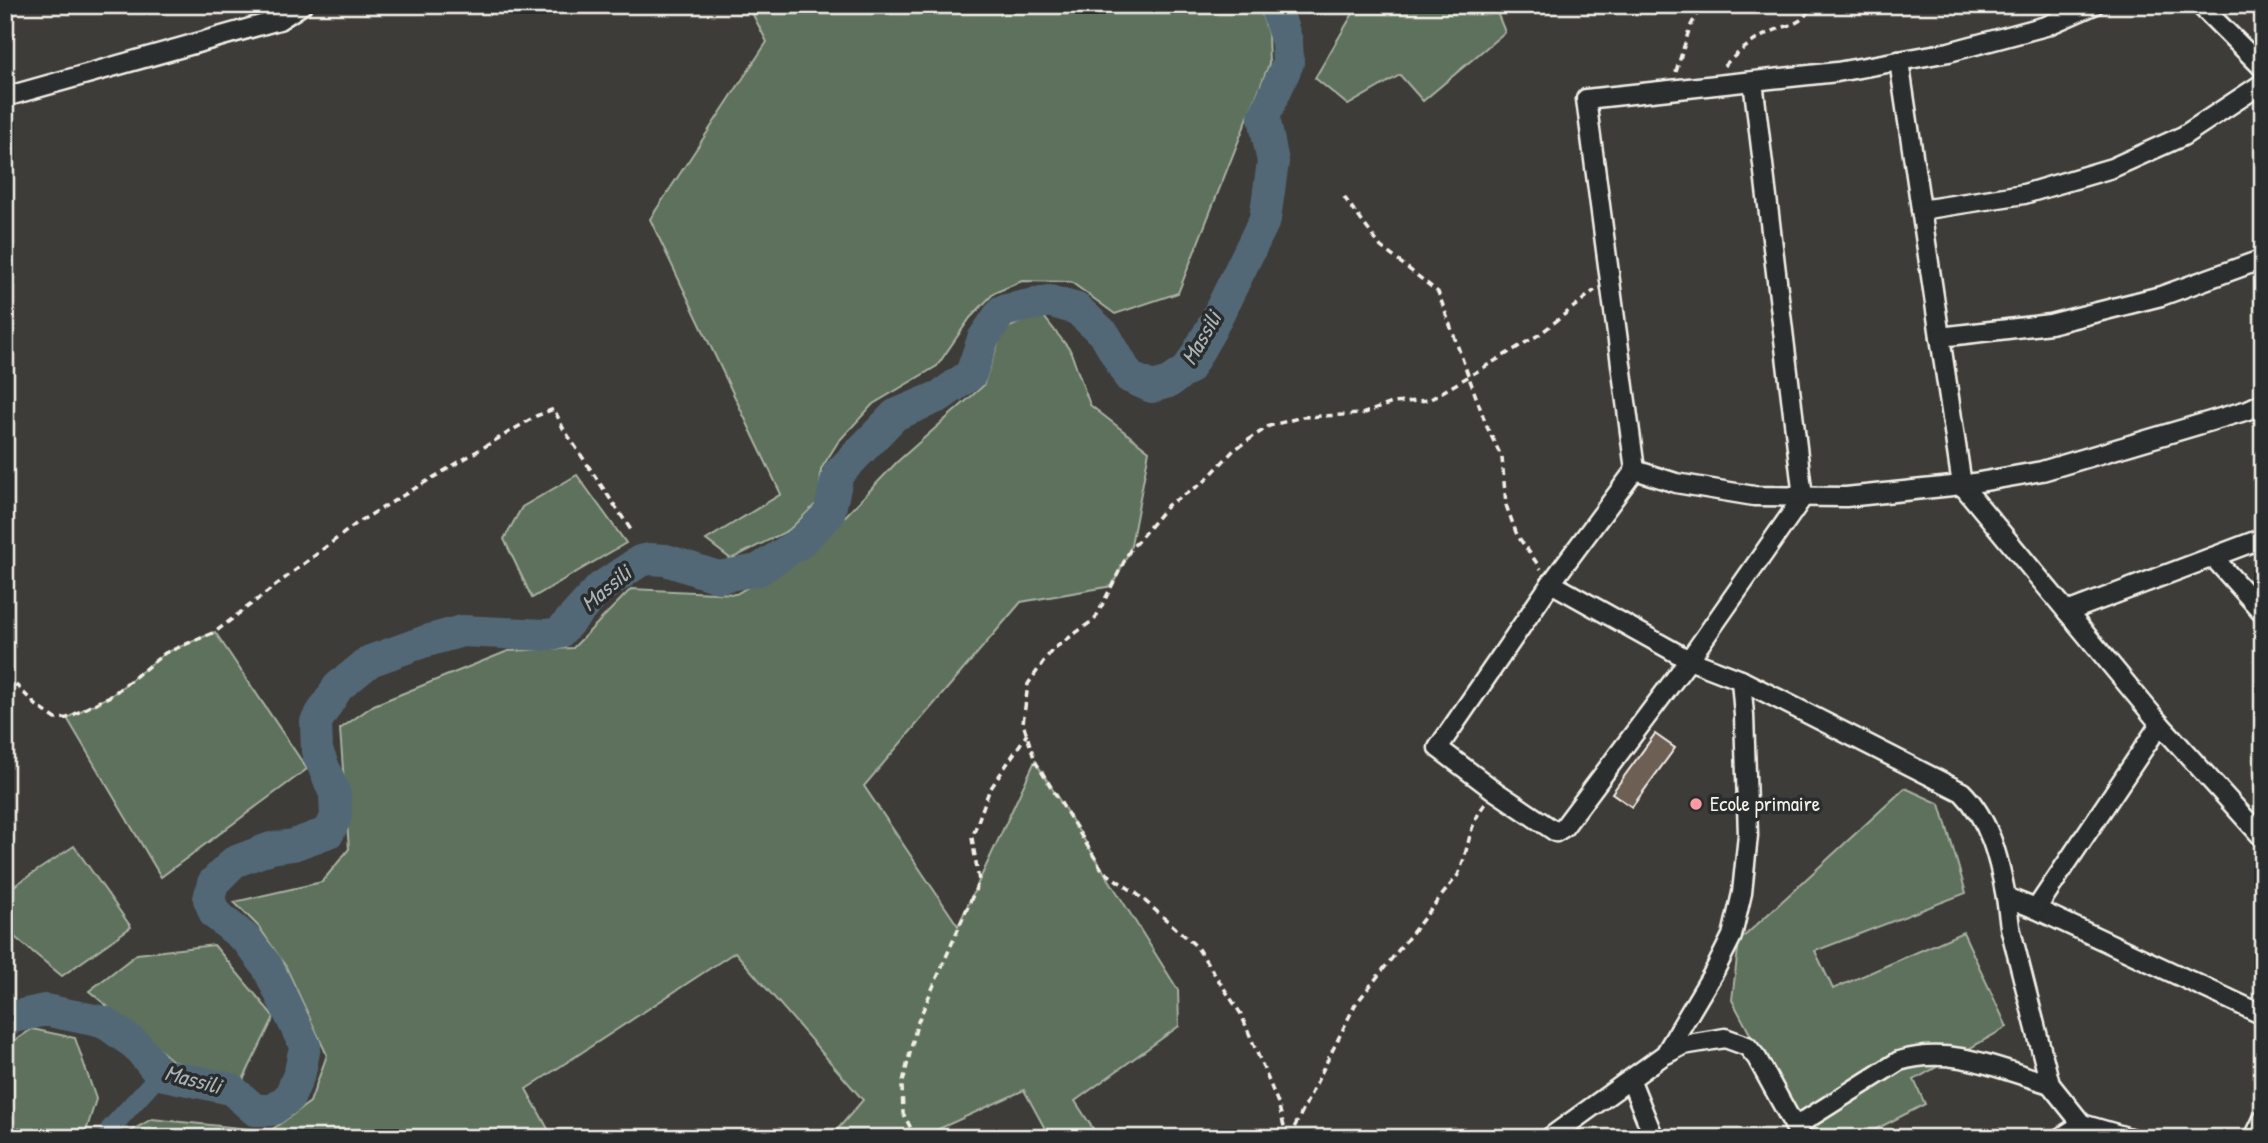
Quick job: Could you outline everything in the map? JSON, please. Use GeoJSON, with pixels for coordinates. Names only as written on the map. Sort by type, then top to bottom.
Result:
{"type":"FeatureCollection","features":[{"type":"Feature","properties":{"kind":"street"},"geometry":{"type":"LineString","coordinates":[[5,97],[279,20],[302,5]]}},
{"type":"Feature","properties":{"kind":"street"},"geometry":{"type":"LineString","coordinates":[[1753,81],[1802,497],[1689,660],[1561,830],[1556,832],[1438,748],[1550,583],[1635,470],[1586,99],[1670,91],[1753,81],[1837,72],[1949,52],[2046,26],[2094,5]]}},
{"type":"Feature","properties":{"kind":"street"},"geometry":{"type":"LineString","coordinates":[[2200,5],[2263,68]]}},
{"type":"Feature","properties":{"kind":"street"},"geometry":{"type":"LineString","coordinates":[[1899,61],[1962,485],[2160,724],[2263,838]]}},
{"type":"Feature","properties":{"kind":"street"},"geometry":{"type":"LineString","coordinates":[[1921,210],[2024,194],[2112,168],[2183,136],[2263,83]]}},
{"type":"Feature","properties":{"kind":"street"},"geometry":{"type":"LineString","coordinates":[[1940,337],[2050,324],[2161,296],[2263,259]]}},
{"type":"Feature","properties":{"kind":"street"},"geometry":{"type":"LineString","coordinates":[[1635,470],[1676,483],[1754,496],[1846,497],[1962,485],[2042,471],[2248,410],[2263,403]]}},
{"type":"Feature","properties":{"kind":"street"},"geometry":{"type":"LineString","coordinates":[[2067,612],[2263,538]]}},
{"type":"Feature","properties":{"kind":"street"},"geometry":{"type":"LineString","coordinates":[[2213,556],[2263,613]]}},
{"type":"Feature","properties":{"kind":"street"},"geometry":{"type":"LineString","coordinates":[[1550,583],[1689,660],[1741,680],[1962,792],[1982,817],[2000,862],[2010,927],[2050,1084],[2082,1124],[2130,1138]]}},
{"type":"Feature","properties":{"kind":"street"},"geometry":{"type":"LineString","coordinates":[[1665,1054],[1732,936],[1742,893],[1748,835],[1741,680]]}},
{"type":"Feature","properties":{"kind":"street"},"geometry":{"type":"LineString","coordinates":[[2036,909],[2160,724]]}},
{"type":"Feature","properties":{"kind":"street"},"geometry":{"type":"LineString","coordinates":[[2006,897],[2263,1015]]}},
{"type":"Feature","properties":{"kind":"street"},"geometry":{"type":"LineString","coordinates":[[1549,1138],[1665,1054],[1683,1045],[1725,1038],[1747,1046],[1757,1058],[1798,1132],[1899,1061],[1917,1056],[1937,1054],[1976,1060],[2050,1084]]}},
{"type":"Feature","properties":{"kind":"street"},"geometry":{"type":"LineString","coordinates":[[1630,1080],[1654,1138]]}},
{"type":"Feature","properties":{"kind":"street"},"geometry":{"type":"LineString","coordinates":[[2254,1138],[2263,1119]]}},
{"type":"Feature","properties":{"kind":"street"},"geometry":{"type":"LineString","coordinates":[[2060,1138],[2082,1124]]}},
{"type":"Feature","properties":{"kind":"path"},"geometry":{"type":"LineString","coordinates":[[1670,91],[1690,27],[1702,5]]}},
{"type":"Feature","properties":{"kind":"path"},"geometry":{"type":"LineString","coordinates":[[1704,87],[1740,50],[1770,32],[1800,22],[1812,5]]}},
{"type":"Feature","properties":{"kind":"path"},"geometry":{"type":"LineString","coordinates":[[1344,198],[1381,247],[1438,292],[1487,427],[1502,458],[1506,505],[1517,535],[1550,583]]}},
{"type":"Feature","properties":{"kind":"path"},"geometry":{"type":"LineString","coordinates":[[1288,1138],[1278,1103],[1241,1014],[1196,946],[1137,894],[1103,871],[1035,761],[1023,723],[1028,684],[1052,650],[1095,619],[1130,550],[1168,505],[1203,483],[1234,450],[1269,426],[1302,417],[1362,414],[1392,403],[1429,400],[1540,334],[1610,278]]}},
{"type":"Feature","properties":{"kind":"path"},"geometry":{"type":"LineString","coordinates":[[5,678],[55,719],[67,719],[112,695],[165,653],[215,632],[357,523],[536,416],[554,409],[563,428],[633,533]]}},
{"type":"Feature","properties":{"kind":"path"},"geometry":{"type":"LineString","coordinates":[[916,1138],[904,1113],[902,1086],[917,1024],[979,881],[972,838],[989,791],[1027,734]]}},
{"type":"Feature","properties":{"kind":"path"},"geometry":{"type":"LineString","coordinates":[[1288,1138],[1355,1005],[1458,875],[1466,859],[1471,828],[1479,810],[1495,791]]}},
{"type":"Feature","properties":{"kind":"green space"},"geometry":{"type":"Polygon","coordinates":[[[748,5],[1259,5],[1268,34],[1269,64],[1178,293],[1115,314],[1071,282],[1022,281],[994,293],[970,318],[937,366],[873,404],[838,442],[821,469],[820,500],[789,530],[731,559],[706,540],[781,494],[650,219],[767,42],[748,5]]]}},
{"type":"Feature","properties":{"kind":"green space"},"geometry":{"type":"Polygon","coordinates":[[[1358,5],[1494,5],[1505,32],[1423,101],[1400,75],[1348,105],[1315,78],[1358,5]]]}},
{"type":"Feature","properties":{"kind":"green space"},"geometry":{"type":"Polygon","coordinates":[[[1041,313],[1070,350],[1090,405],[1149,451],[1130,550],[1112,586],[1021,602],[864,786],[958,926],[1035,761],[1178,990],[1179,1026],[1075,1101],[1099,1138],[1050,1138],[1024,1090],[919,1138],[830,1138],[863,1100],[735,952],[526,1089],[553,1138],[128,1138],[129,1132],[152,1119],[270,1131],[310,1102],[327,1055],[286,967],[259,927],[234,902],[322,882],[349,849],[340,729],[374,705],[508,651],[573,648],[631,589],[736,594],[813,550],[897,462],[983,386],[1003,330],[1041,313]]]}},
{"type":"Feature","properties":{"kind":"green space"},"geometry":{"type":"Polygon","coordinates":[[[577,475],[626,543],[532,598],[504,539],[522,507],[577,475]]]}},
{"type":"Feature","properties":{"kind":"green space"},"geometry":{"type":"Polygon","coordinates":[[[215,632],[307,769],[161,877],[67,718],[112,695],[165,653],[215,632]]]}},
{"type":"Feature","properties":{"kind":"green space"},"geometry":{"type":"Polygon","coordinates":[[[1905,788],[1940,804],[1966,893],[1815,951],[1833,989],[1963,932],[2007,1027],[1914,1080],[1925,1104],[1859,1138],[1805,1138],[1732,1000],[1739,941],[1905,788]]]}},
{"type":"Feature","properties":{"kind":"green space"},"geometry":{"type":"Polygon","coordinates":[[[74,846],[131,927],[62,976],[5,929],[5,892],[74,846]]]}},
{"type":"Feature","properties":{"kind":"green space"},"geometry":{"type":"Polygon","coordinates":[[[214,945],[274,1017],[243,1080],[173,1061],[89,991],[137,954],[214,945]]]}},
{"type":"Feature","properties":{"kind":"green space"},"geometry":{"type":"Polygon","coordinates":[[[32,1029],[75,1038],[96,1099],[84,1138],[5,1138],[5,1047],[32,1029]]]}},
{"type":"Feature","properties":{"kind":"building"},"geometry":{"type":"Polygon","coordinates":[[[1655,734],[1675,748],[1632,807],[1612,793],[1655,734]]]}},
{"type":"Feature","properties":{"kind":"waterway","name":"Massili"},"geometry":{"type":"LineString","coordinates":[[5,1022],[13,1017],[45,1010],[104,1022],[136,1045],[160,1074],[231,1089],[255,1110],[272,1110],[289,1098],[300,1072],[305,1046],[267,966],[247,940],[215,914],[209,899],[213,883],[234,862],[271,848],[293,845],[329,832],[336,817],[335,794],[317,751],[316,722],[338,687],[370,661],[462,631],[545,635],[559,633],[600,588],[640,561],[666,560],[718,577],[758,570],[801,542],[829,514],[838,474],[895,415],[940,396],[971,374],[983,339],[1002,311],[1049,301],[1077,309],[1105,335],[1129,377],[1152,387],[1169,382],[1188,369],[1211,329],[1265,219],[1273,162],[1264,117],[1288,63],[1287,42],[1275,5]]}},
{"type":"Feature","properties":{"kind":"waterway"},"geometry":{"type":"LineString","coordinates":[[108,1138],[110,1129],[160,1074]]}},
{"type":"Feature","properties":{"kind":"place","name":"Ecole primaire"},"geometry":{"type":"Point","coordinates":[1696,804]}}]}
